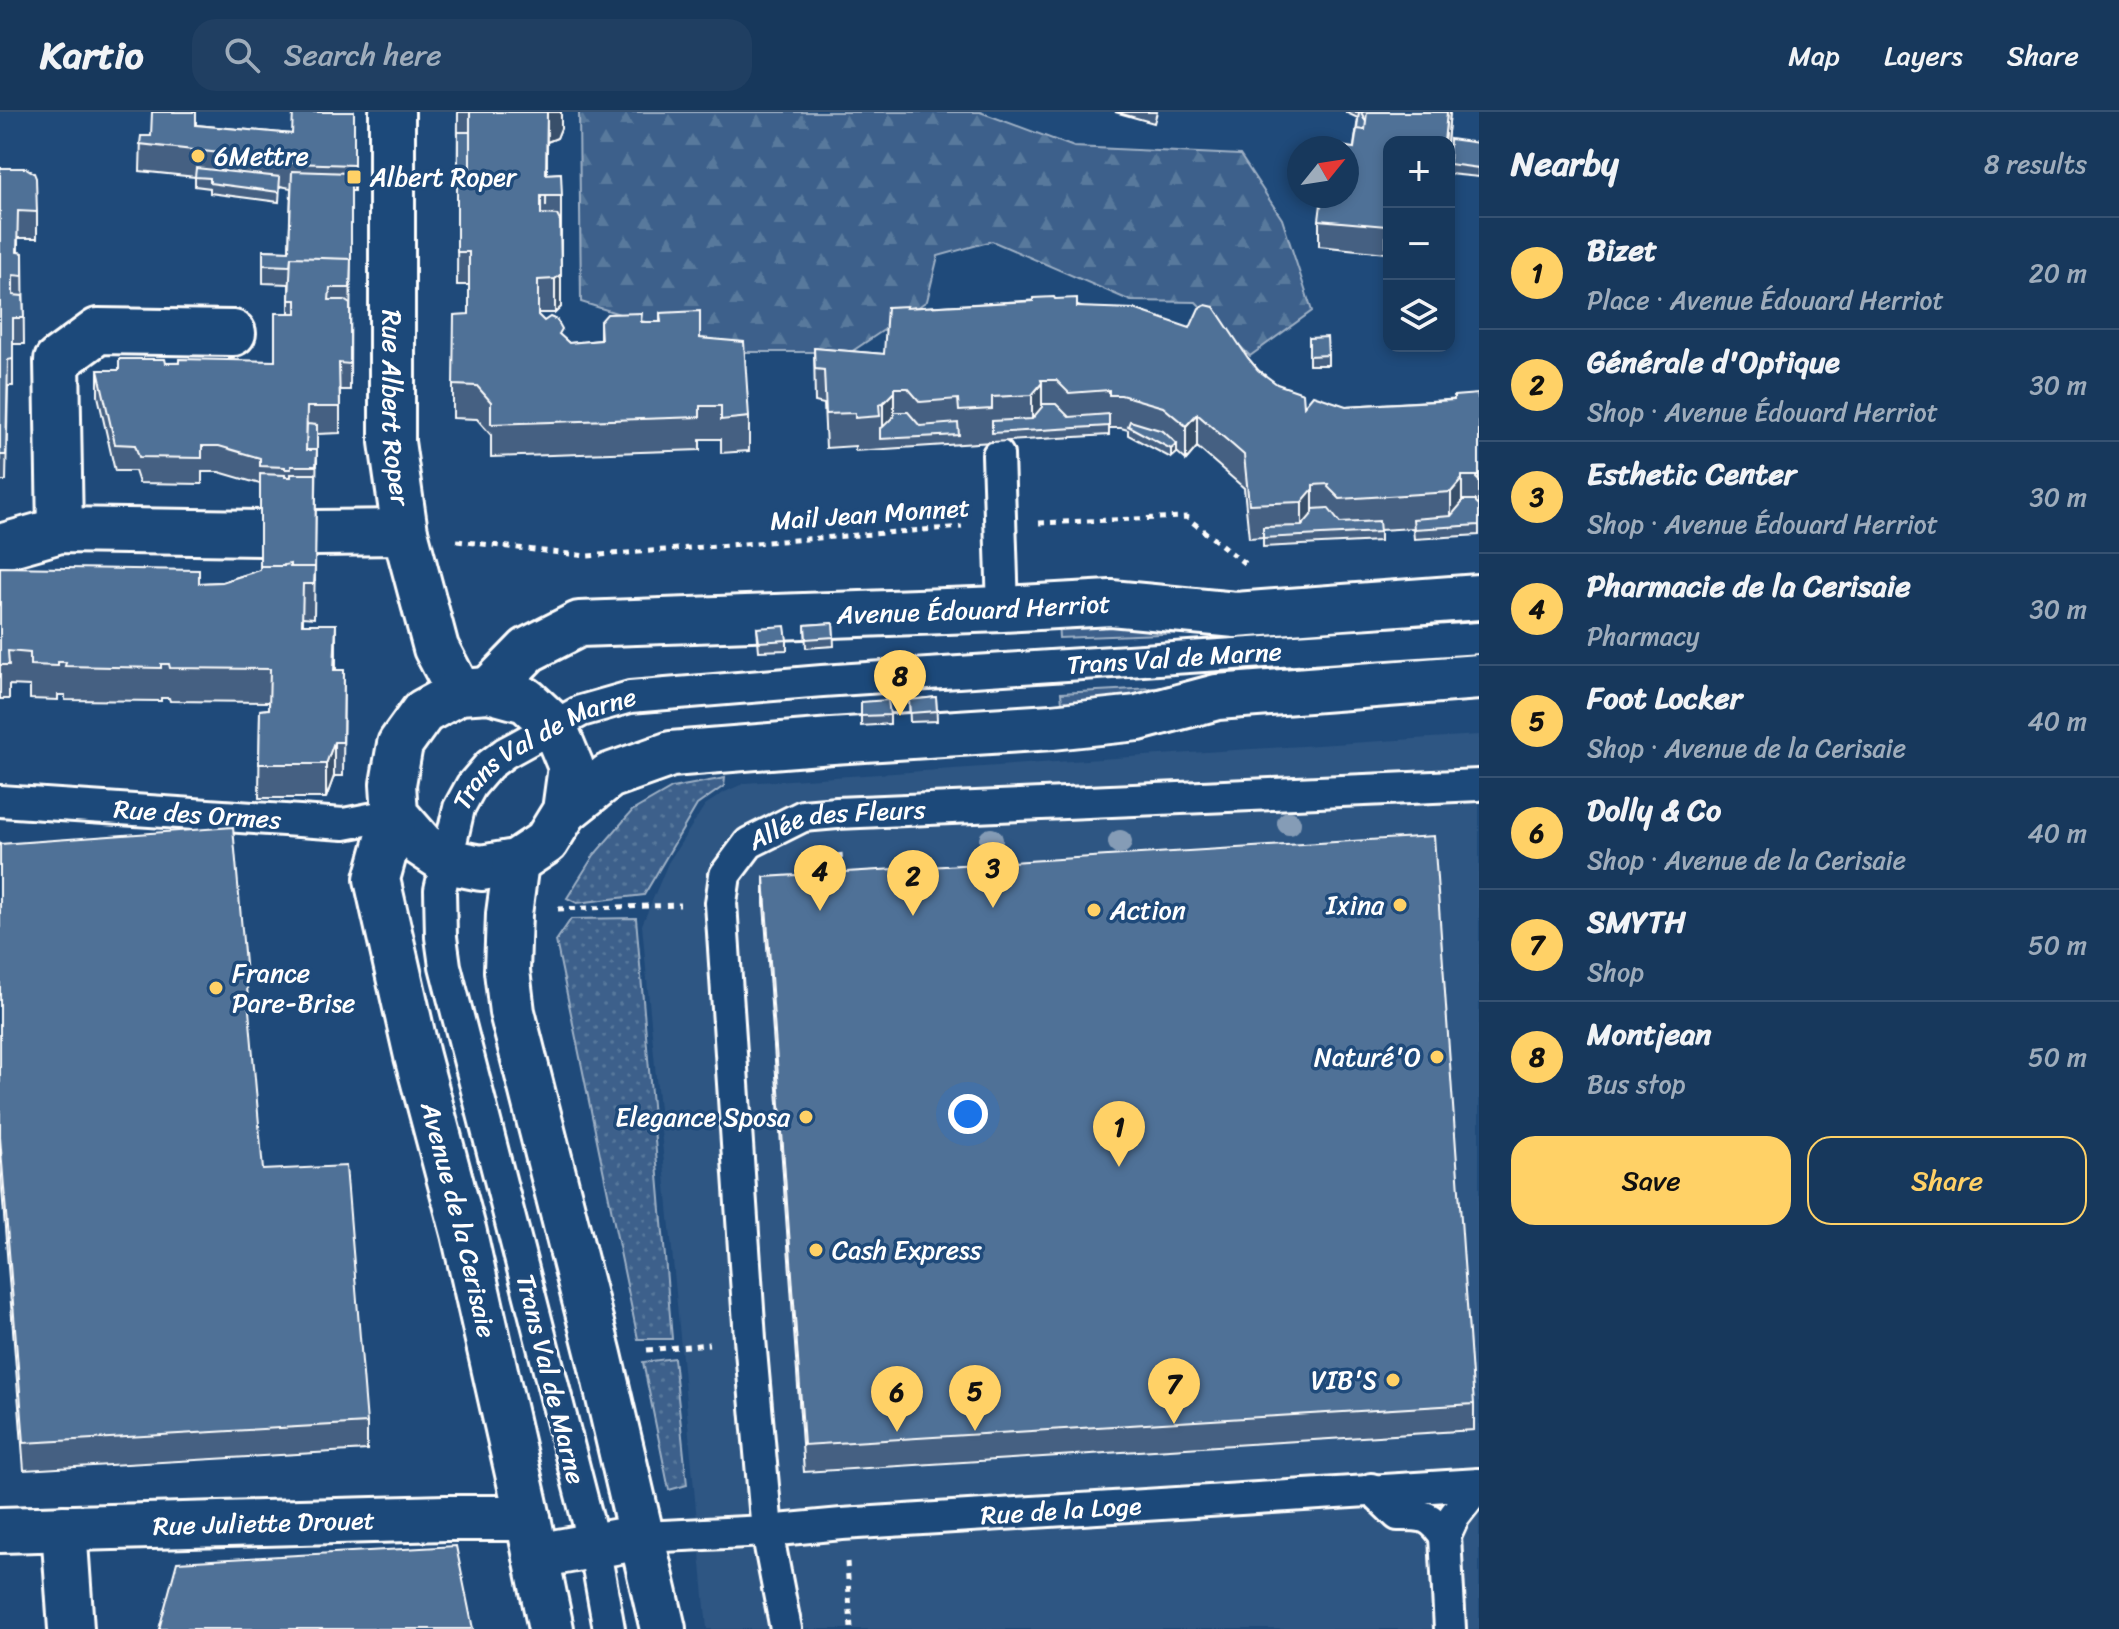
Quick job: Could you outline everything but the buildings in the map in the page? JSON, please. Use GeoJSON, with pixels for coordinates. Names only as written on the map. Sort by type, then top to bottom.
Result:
{"type":"FeatureCollection","features":[{"type":"Feature","properties":{"kind":"street","name":"Rue Albert Roper"},"geometry":{"type":"LineString","coordinates":[[392,112],[392,442],[405,532],[436,648],[474,691]]}},
{"type":"Feature","properties":{"kind":"street"},"geometry":{"type":"LineString","coordinates":[[60,530],[57,361],[98,331],[233,333]]}},
{"type":"Feature","properties":{"kind":"street"},"geometry":{"type":"LineString","coordinates":[[0,547],[60,530],[260,533]]}},
{"type":"Feature","properties":{"kind":"street"},"geometry":{"type":"LineString","coordinates":[[316,533],[405,532]]}},
{"type":"Feature","properties":{"kind":"street","name":"Avenue Édouard Herriot"},"geometry":{"type":"LineString","coordinates":[[395,814],[393,784],[400,744],[423,712],[474,691],[528,650],[579,624],[1111,603],[1236,615],[1479,597]]}},
{"type":"Feature","properties":{"kind":"street"},"geometry":{"type":"LineString","coordinates":[[395,814],[422,845],[446,861],[481,868],[516,862],[546,842],[565,811],[609,776],[671,754],[1052,727],[1138,718],[1217,697],[1479,677]]}},
{"type":"Feature","properties":{"kind":"street"},"geometry":{"type":"LineString","coordinates":[[474,691],[526,700],[554,726],[571,767],[565,811]]}},
{"type":"Feature","properties":{"kind":"street","name":"Avenue de la Cerisaie"},"geometry":{"type":"LineString","coordinates":[[395,814],[377,879],[417,1056],[464,1233],[551,1629]]}},
{"type":"Feature","properties":{"kind":"street"},"geometry":{"type":"LineString","coordinates":[[516,862],[509,914],[507,971],[512,1012],[599,1355],[663,1629]]}},
{"type":"Feature","properties":{"kind":"street","name":"Rue Juliette Drouet"},"geometry":{"type":"LineString","coordinates":[[0,1530],[446,1518],[532,1537],[594,1545],[642,1537]]}},
{"type":"Feature","properties":{"kind":"street"},"geometry":{"type":"LineString","coordinates":[[64,1528],[71,1629]]}},
{"type":"Feature","properties":{"kind":"lane"},"geometry":{"type":"LineString","coordinates":[[998,455],[1003,609]]}},
{"type":"Feature","properties":{"kind":"lane","name":"Trans Val de Marne"},"geometry":{"type":"LineString","coordinates":[[609,1629],[594,1545],[445,966],[439,908],[446,861],[459,808],[471,786],[489,765],[581,711],[630,697],[822,681],[1479,638]]}},
{"type":"Feature","properties":{"kind":"lane","name":"Allée des Fleurs"},"geometry":{"type":"LineString","coordinates":[[786,1629],[767,1531],[750,1339],[721,903],[725,875],[749,843],[803,816],[837,813],[1479,785]]}},
{"type":"Feature","properties":{"kind":"lane","name":"Rue des Ormes"},"geometry":{"type":"LineString","coordinates":[[0,801],[344,824],[395,814]]}},
{"type":"Feature","properties":{"kind":"lane"},"geometry":{"type":"LineString","coordinates":[[1450,1629],[1445,1536],[1454,1516],[1479,1484]]}},
{"type":"Feature","properties":{"kind":"lane","name":"Rue de la Loge"},"geometry":{"type":"LineString","coordinates":[[642,1537],[1479,1484]]}},
{"type":"Feature","properties":{"kind":"lane"},"geometry":{"type":"LineString","coordinates":[[1371,1489],[1398,1515],[1428,1517],[1445,1536]]}},
{"type":"Feature","properties":{"kind":"path","name":"Mail Jean Monnet"},"geometry":{"type":"LineString","coordinates":[[405,532],[481,545],[587,556],[1000,524],[1186,517],[1245,565],[1283,574],[1297,611]]}},
{"type":"Feature","properties":{"kind":"path"},"geometry":{"type":"LineString","coordinates":[[557,909],[721,903]]}},
{"type":"Feature","properties":{"kind":"path"},"geometry":{"type":"LineString","coordinates":[[599,1355],[750,1339]]}},
{"type":"Feature","properties":{"kind":"shaded area"},"geometry":{"type":"Polygon","coordinates":[[[1479,735],[1479,1629],[707,1629],[642,925],[668,863],[705,805],[745,783],[1479,735]]]}},
{"type":"Feature","properties":{"kind":"green space"},"geometry":{"type":"Polygon","coordinates":[[[579,112],[980,112],[1074,147],[1240,155],[1282,219],[1312,311],[1250,356],[1196,302],[1131,301],[992,241],[938,256],[927,301],[851,352],[742,352],[581,302],[579,112]]]}},
{"type":"Feature","properties":{"kind":"green space"},"geometry":{"type":"Polygon","coordinates":[[[1058,618],[1213,632],[1059,638],[1058,618]]]}},
{"type":"Feature","properties":{"kind":"green space"},"geometry":{"type":"Polygon","coordinates":[[[1171,687],[1171,694],[1063,711],[1061,693],[1171,687]]]}},
{"type":"Feature","properties":{"kind":"green space"},"geometry":{"type":"Polygon","coordinates":[[[725,778],[724,786],[697,805],[644,895],[577,903],[567,898],[594,855],[632,811],[672,788],[725,778]]]}},
{"type":"Feature","properties":{"kind":"green space"},"geometry":{"type":"Polygon","coordinates":[[[636,918],[672,1339],[638,1339],[556,941],[571,919],[636,918]]]}},
{"type":"Feature","properties":{"kind":"green space"},"geometry":{"type":"Polygon","coordinates":[[[674,1358],[687,1485],[669,1490],[643,1362],[674,1358]]]}},
{"type":"Feature","properties":{"kind":"place","name":"6Mettre"},"geometry":{"type":"Point","coordinates":[198,156]}},
{"type":"Feature","properties":{"kind":"place","name":"Albert Roper"},"geometry":{"type":"Point","coordinates":[354,177]}},
{"type":"Feature","properties":{"kind":"place","name":"Montjean"},"geometry":{"type":"Point","coordinates":[900,716]}},
{"type":"Feature","properties":{"kind":"place","name":"Ixina"},"geometry":{"type":"Point","coordinates":[1400,905]}},
{"type":"Feature","properties":{"kind":"place","name":"Esthetic Center"},"geometry":{"type":"Point","coordinates":[993,908]}},
{"type":"Feature","properties":{"kind":"place","name":"Action"},"geometry":{"type":"Point","coordinates":[1094,910]}},
{"type":"Feature","properties":{"kind":"place","name":"Pharmacie de la Cerisaie"},"geometry":{"type":"Point","coordinates":[820,911]}},
{"type":"Feature","properties":{"kind":"place","name":"Générale d'Optique"},"geometry":{"type":"Point","coordinates":[913,916]}},
{"type":"Feature","properties":{"kind":"place","name":"France Pare-Brise"},"geometry":{"type":"Point","coordinates":[216,988]}},
{"type":"Feature","properties":{"kind":"place","name":"Naturé'O"},"geometry":{"type":"Point","coordinates":[1437,1057]}},
{"type":"Feature","properties":{"kind":"place","name":"Elegance Sposa"},"geometry":{"type":"Point","coordinates":[806,1117]}},
{"type":"Feature","properties":{"kind":"place","name":"Bizet"},"geometry":{"type":"Point","coordinates":[1119,1167]}},
{"type":"Feature","properties":{"kind":"place","name":"Cash Express"},"geometry":{"type":"Point","coordinates":[816,1250]}},
{"type":"Feature","properties":{"kind":"place","name":"VIB'S"},"geometry":{"type":"Point","coordinates":[1393,1380]}},
{"type":"Feature","properties":{"kind":"place","name":"SMYTH"},"geometry":{"type":"Point","coordinates":[1174,1424]}},
{"type":"Feature","properties":{"kind":"place","name":"Foot Locker"},"geometry":{"type":"Point","coordinates":[975,1431]}},
{"type":"Feature","properties":{"kind":"place","name":"Dolly & Co"},"geometry":{"type":"Point","coordinates":[897,1432]}}]}
